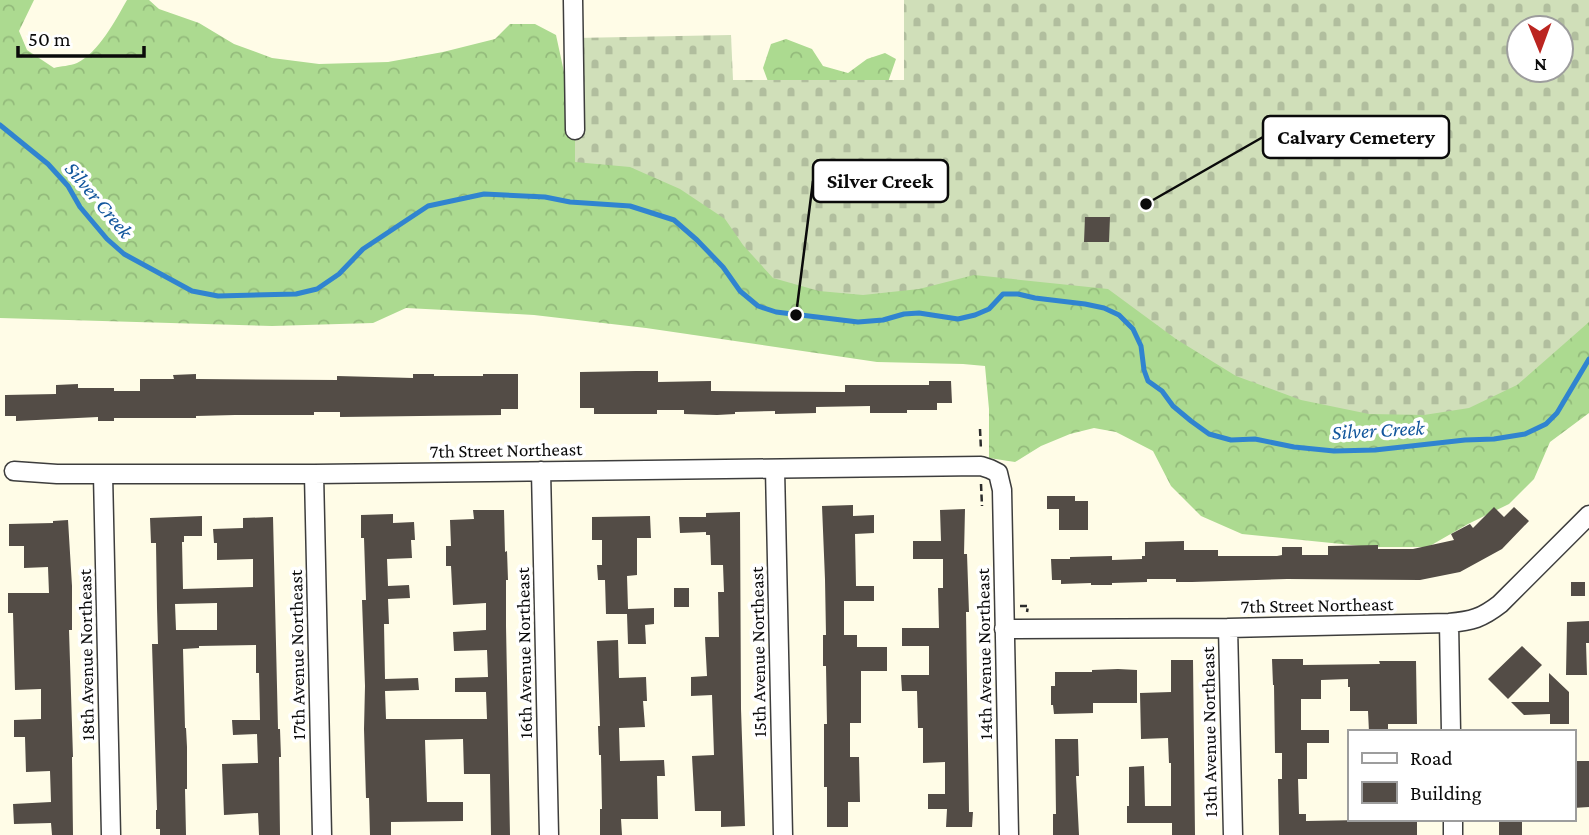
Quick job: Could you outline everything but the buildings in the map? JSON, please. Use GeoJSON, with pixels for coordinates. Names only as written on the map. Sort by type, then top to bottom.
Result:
{"type":"FeatureCollection","features":[{"type":"Feature","properties":{"kind":"street"},"geometry":{"type":"LineString","coordinates":[[573,0],[575,130]]}},
{"type":"Feature","properties":{"kind":"street","name":"7th Street Northeast"},"geometry":{"type":"LineString","coordinates":[[14,471],[57,474],[314,474],[981,466],[998,473]]}},
{"type":"Feature","properties":{"kind":"street","name":"15th Avenue Northeast"},"geometry":{"type":"LineString","coordinates":[[775,469],[783,835]]}},
{"type":"Feature","properties":{"kind":"street","name":"16th Avenue Northeast"},"geometry":{"type":"LineString","coordinates":[[541,471],[549,835]]}},
{"type":"Feature","properties":{"kind":"street","name":"14th Avenue Northeast"},"geometry":{"type":"LineString","coordinates":[[998,473],[1002,490],[1009,835]]}},
{"type":"Feature","properties":{"kind":"street","name":"18th Avenue Northeast"},"geometry":{"type":"LineString","coordinates":[[103,474],[111,835]]}},
{"type":"Feature","properties":{"kind":"street","name":"17th Avenue Northeast"},"geometry":{"type":"LineString","coordinates":[[314,474],[321,835]]}},
{"type":"Feature","properties":{"kind":"street","name":"7th Street Northeast"},"geometry":{"type":"LineString","coordinates":[[1004,629],[1228,628],[1471,621],[1486,615],[1500,604],[1589,515]]}},
{"type":"Feature","properties":{"kind":"street"},"geometry":{"type":"LineString","coordinates":[[1449,623],[1451,730]]}},
{"type":"Feature","properties":{"kind":"street","name":"13th Avenue Northeast"},"geometry":{"type":"LineString","coordinates":[[1228,628],[1233,835]]}},
{"type":"Feature","properties":{"kind":"green space"},"geometry":{"type":"Polygon","coordinates":[[[0,0],[34,0],[19,31],[27,50],[54,68],[71,65],[85,58],[106,35],[127,0],[149,0],[159,9],[199,23],[234,44],[272,58],[319,64],[388,62],[443,52],[495,39],[510,24],[535,24],[556,35],[564,72],[591,107],[1589,299],[1589,413],[1550,442],[1534,479],[1509,504],[1428,547],[1371,547],[1242,534],[1201,516],[1171,486],[1153,451],[1116,432],[1094,428],[1070,434],[1041,446],[1015,462],[989,458],[989,409],[985,366],[877,362],[646,328],[534,315],[406,308],[373,323],[272,326],[0,318],[0,0]]]}},
{"type":"Feature","properties":{"kind":"green space"},"geometry":{"type":"Polygon","coordinates":[[[904,0],[1589,0],[1589,322],[1517,385],[1469,408],[1424,415],[1369,414],[1301,400],[1236,376],[1176,339],[1108,289],[974,275],[919,289],[863,295],[819,291],[773,278],[743,245],[725,219],[680,189],[630,167],[575,162],[575,38],[731,35],[733,80],[904,80],[904,0]]]}},
{"type":"Feature","properties":{"kind":"green space"},"geometry":{"type":"Polygon","coordinates":[[[786,39],[812,49],[823,66],[848,73],[867,59],[885,53],[896,59],[887,85],[773,95],[763,68],[771,44],[786,39]]]}},
{"type":"Feature","properties":{"kind":"waterway","name":"Silver Creek"},"geometry":{"type":"LineString","coordinates":[[0,125],[48,164],[68,186],[80,207],[107,239],[124,254],[192,291],[218,296],[296,294],[317,289],[339,274],[363,249],[428,206],[484,194],[630,206],[674,220],[723,267],[740,291],[758,306],[776,312],[858,322],[919,313],[958,319],[989,309],[1003,294],[1104,308],[1119,315],[1133,329],[1141,346],[1148,381],[1162,391],[1173,406],[1209,434],[1231,440],[1255,439],[1334,451],[1375,450],[1525,434],[1546,424],[1557,413],[1589,359]]}},
{"type":"Feature","properties":{"kind":"place","name":"Calvary Cemetery"},"geometry":{"type":"Point","coordinates":[1146,204]}},
{"type":"Feature","properties":{"kind":"place","name":"Silver Creek"},"geometry":{"type":"Point","coordinates":[796,315]}}]}
